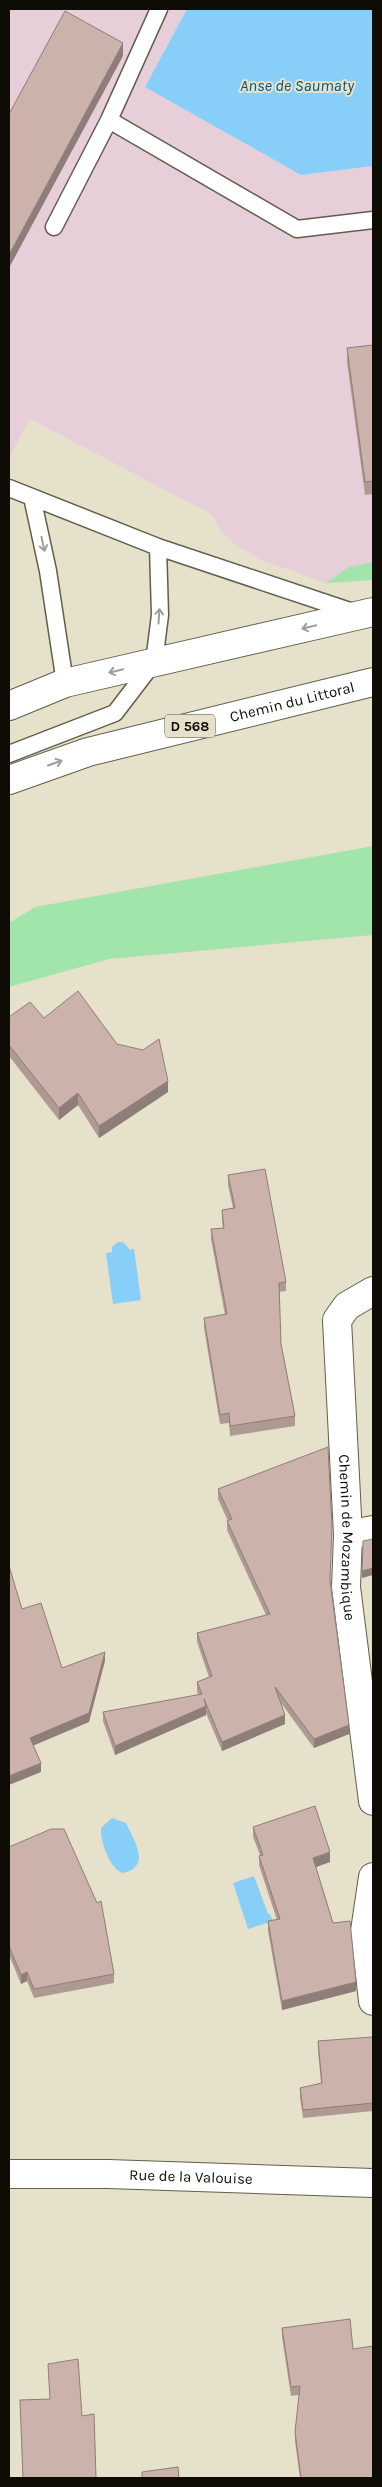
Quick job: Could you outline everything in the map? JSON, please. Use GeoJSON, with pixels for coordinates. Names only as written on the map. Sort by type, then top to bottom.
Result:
{"type":"FeatureCollection","features":[{"type":"Feature","properties":{"kind":"street"},"geometry":{"type":"LineString","coordinates":[[9,706],[65,684],[367,613]]}},
{"type":"Feature","properties":{"kind":"street","name":"Chemin du Littoral"},"geometry":{"type":"LineString","coordinates":[[9,780],[88,752],[373,682]]}},
{"type":"Feature","properties":{"kind":"street","name":"Chemin de Mozambique"},"geometry":{"type":"LineString","coordinates":[[373,1291],[347,1306],[337,1320],[360,1532],[346,1587],[370,1740],[373,1801]]}},
{"type":"Feature","properties":{"kind":"street"},"geometry":{"type":"LineString","coordinates":[[373,1877],[365,1931],[373,2001]]}},
{"type":"Feature","properties":{"kind":"street","name":"Rue de la Valouise"},"geometry":{"type":"LineString","coordinates":[[9,2174],[108,2174],[373,2183]]}},
{"type":"Feature","properties":{"kind":"lane"},"geometry":{"type":"LineString","coordinates":[[54,227],[109,120],[159,9]]}},
{"type":"Feature","properties":{"kind":"lane"},"geometry":{"type":"LineString","coordinates":[[109,120],[297,229],[373,220]]}},
{"type":"Feature","properties":{"kind":"lane"},"geometry":{"type":"LineString","coordinates":[[9,488],[158,546],[367,613]]}},
{"type":"Feature","properties":{"kind":"lane"},"geometry":{"type":"LineString","coordinates":[[32,497],[48,571],[65,684]]}},
{"type":"Feature","properties":{"kind":"lane"},"geometry":{"type":"LineString","coordinates":[[9,754],[115,712],[154,662],[160,615],[158,546]]}},
{"type":"Feature","properties":{"kind":"shaded area"},"geometry":{"type":"Polygon","coordinates":[[[9,9],[187,9],[145,86],[301,175],[373,166],[373,580],[326,583],[261,560],[233,543],[221,531],[213,515],[30,419],[9,458],[9,9]]]}},
{"type":"Feature","properties":{"kind":"green space"},"geometry":{"type":"Polygon","coordinates":[[[373,562],[373,580],[326,583],[349,567],[373,562]]]}},
{"type":"Feature","properties":{"kind":"green space"},"geometry":{"type":"Polygon","coordinates":[[[373,846],[373,935],[109,959],[9,987],[9,923],[35,907],[373,846]]]}},
{"type":"Feature","properties":{"kind":"water","name":"Anse de Saumaty"},"geometry":{"type":"Polygon","coordinates":[[[187,9],[373,9],[373,166],[301,175],[145,87],[187,9]]]}},
{"type":"Feature","properties":{"kind":"water"},"geometry":{"type":"Polygon","coordinates":[[[118,1242],[123,1242],[130,1250],[134,1249],[141,1300],[113,1304],[106,1253],[112,1252],[112,1247],[118,1242]]]}},
{"type":"Feature","properties":{"kind":"water"},"geometry":{"type":"Polygon","coordinates":[[[112,1818],[126,1823],[138,1852],[139,1859],[137,1865],[132,1870],[123,1873],[110,1860],[102,1840],[101,1828],[112,1818]]]}},
{"type":"Feature","properties":{"kind":"water"},"geometry":{"type":"Polygon","coordinates":[[[254,1876],[268,1914],[270,1914],[273,1921],[248,1929],[233,1883],[254,1876]]]}},
{"type":"Feature","properties":{"kind":"building"},"geometry":{"type":"Polygon","coordinates":[[[65,11],[123,43],[9,255],[9,114],[65,11]]]}},
{"type":"Feature","properties":{"kind":"building"},"geometry":{"type":"Polygon","coordinates":[[[373,345],[373,481],[365,482],[347,348],[373,345]]]}},
{"type":"Feature","properties":{"kind":"building"},"geometry":{"type":"Polygon","coordinates":[[[78,991],[117,1044],[143,1050],[159,1039],[168,1081],[99,1126],[78,1093],[59,1108],[9,1045],[9,1017],[30,1002],[44,1018],[78,991]]]}},
{"type":"Feature","properties":{"kind":"building"},"geometry":{"type":"Polygon","coordinates":[[[265,1169],[286,1282],[279,1283],[281,1344],[295,1416],[230,1426],[229,1413],[220,1415],[204,1318],[227,1314],[211,1229],[224,1228],[222,1210],[235,1208],[228,1175],[265,1169]]]}},
{"type":"Feature","properties":{"kind":"building"},"geometry":{"type":"Polygon","coordinates":[[[328,1447],[332,1526],[330,1580],[349,1725],[314,1739],[275,1687],[285,1715],[222,1742],[204,1699],[206,1706],[115,1746],[103,1712],[202,1694],[197,1682],[212,1676],[197,1633],[270,1614],[227,1521],[232,1519],[218,1489],[328,1447]]]}},
{"type":"Feature","properties":{"kind":"building"},"geometry":{"type":"Polygon","coordinates":[[[373,1539],[373,1568],[362,1571],[363,1541],[373,1539]]]}},
{"type":"Feature","properties":{"kind":"building"},"geometry":{"type":"Polygon","coordinates":[[[9,1566],[22,1609],[41,1603],[62,1668],[105,1652],[89,1713],[30,1738],[41,1763],[9,1776],[9,1566]]]}},
{"type":"Feature","properties":{"kind":"building"},"geometry":{"type":"Polygon","coordinates":[[[315,1806],[330,1852],[313,1858],[333,1923],[350,1921],[356,1982],[282,2001],[268,1921],[280,1919],[259,1856],[263,1855],[253,1827],[315,1806]]]}},
{"type":"Feature","properties":{"kind":"building"},"geometry":{"type":"Polygon","coordinates":[[[51,1829],[64,1829],[97,1903],[101,1901],[114,1974],[34,1989],[27,1972],[21,1975],[9,1946],[9,1847],[51,1829]]]}},
{"type":"Feature","properties":{"kind":"building"},"geometry":{"type":"Polygon","coordinates":[[[372,2037],[373,2103],[303,2110],[300,2088],[322,2083],[318,2041],[372,2037]]]}},
{"type":"Feature","properties":{"kind":"building"},"geometry":{"type":"Polygon","coordinates":[[[350,2319],[353,2349],[373,2346],[373,2478],[301,2478],[295,2432],[300,2386],[291,2387],[282,2328],[350,2319]]]}},
{"type":"Feature","properties":{"kind":"building"},"geometry":{"type":"Polygon","coordinates":[[[78,2359],[82,2416],[94,2414],[96,2478],[23,2478],[20,2400],[50,2399],[48,2364],[78,2359]]]}},
{"type":"Feature","properties":{"kind":"building"},"geometry":{"type":"Polygon","coordinates":[[[178,2467],[179,2478],[142,2478],[142,2472],[178,2467]]]}}]}
